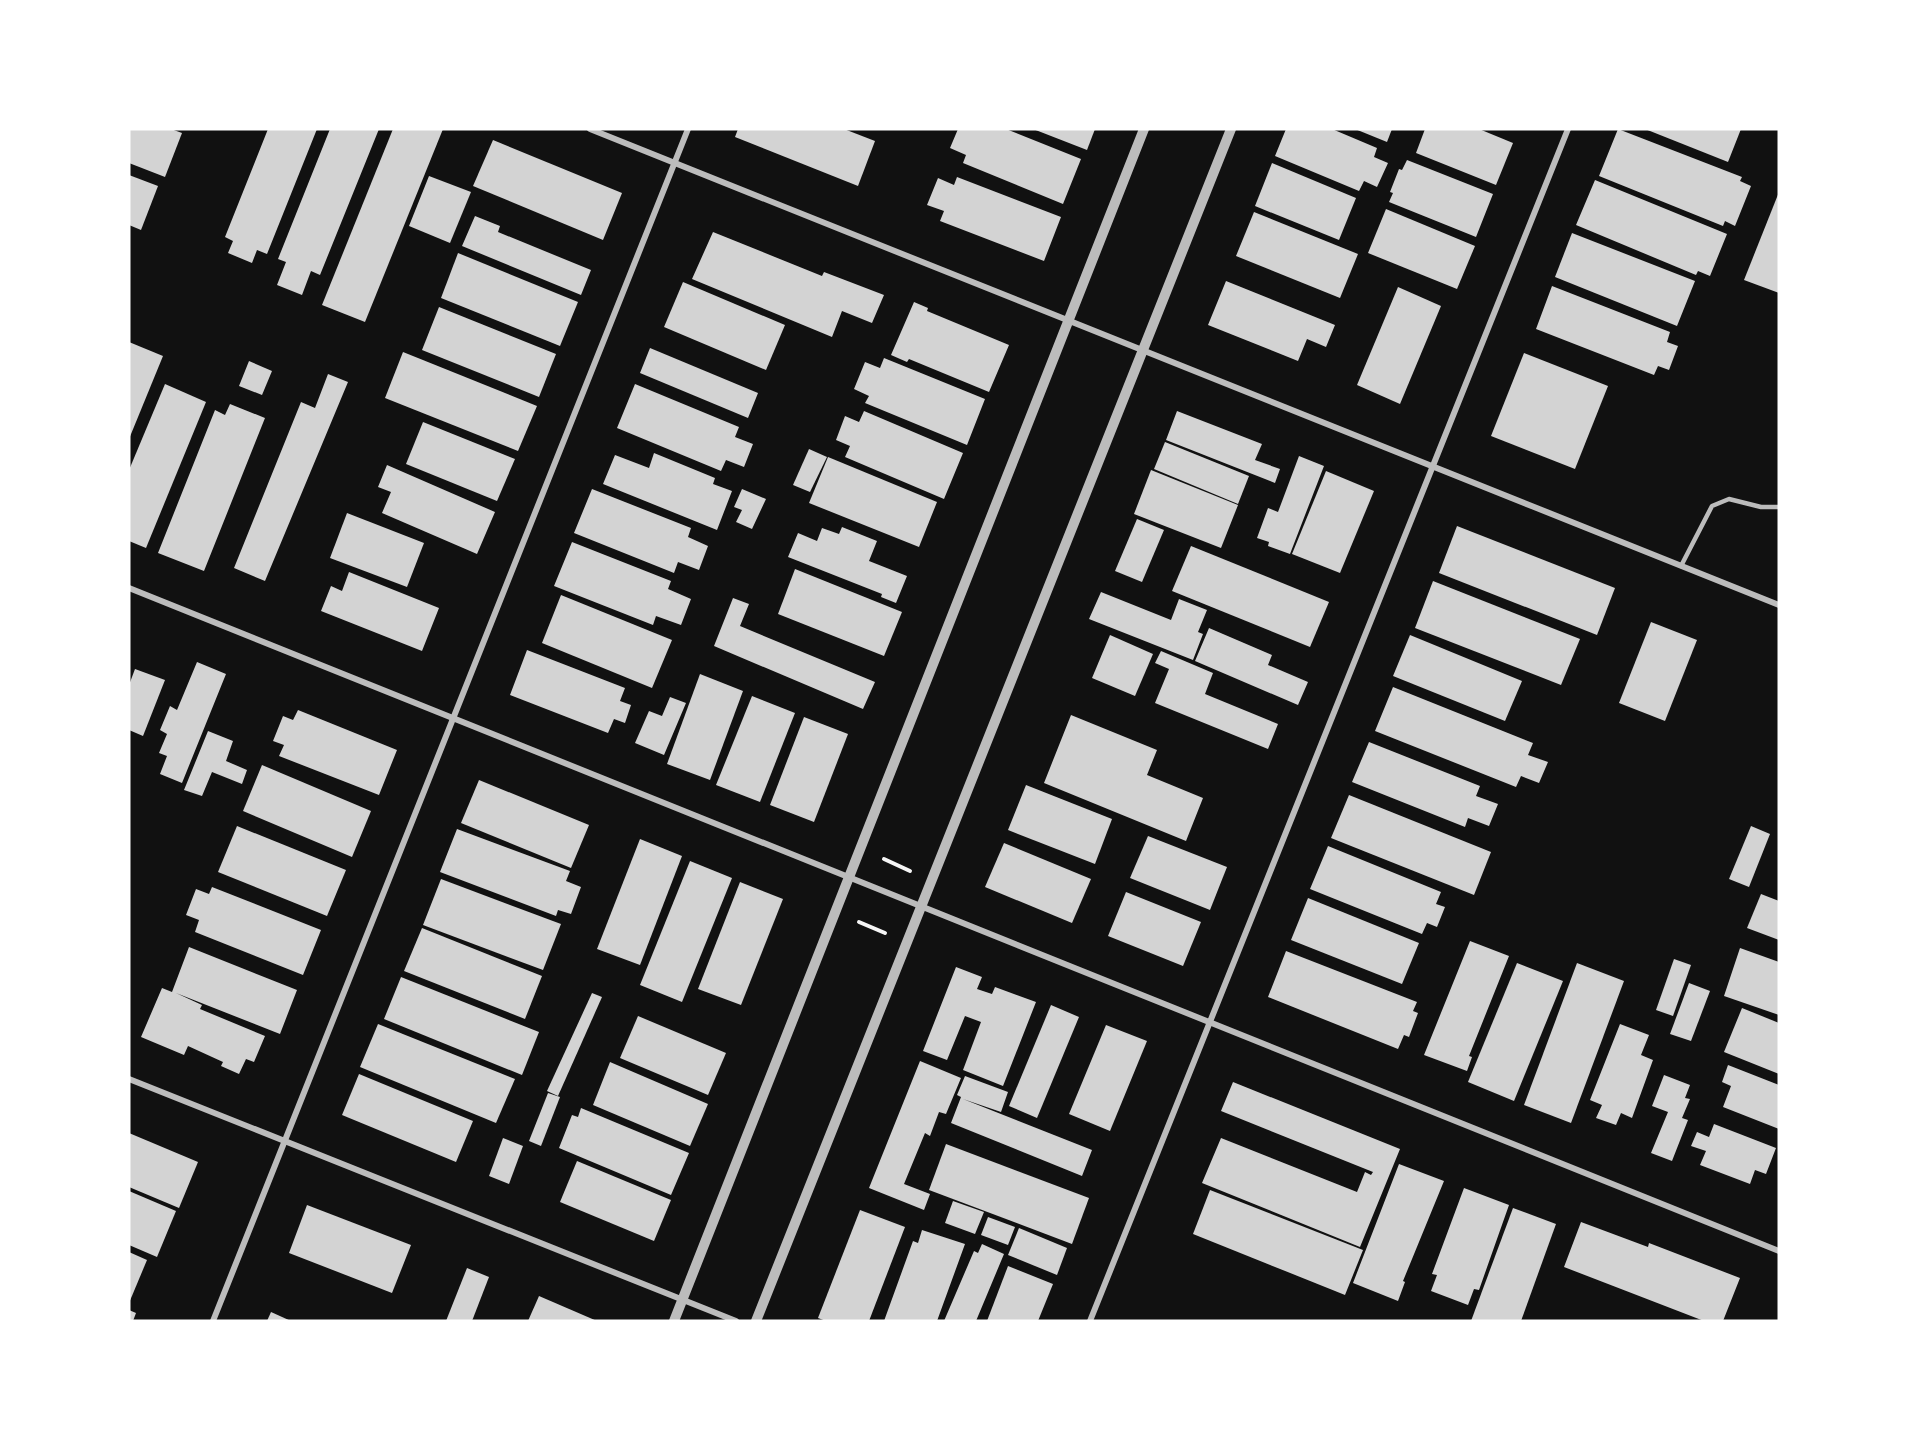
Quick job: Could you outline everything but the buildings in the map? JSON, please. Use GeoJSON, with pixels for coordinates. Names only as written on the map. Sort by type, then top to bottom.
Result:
{"type":"FeatureCollection","features":[{"type":"Feature","properties":{"kind":"street"},"geometry":{"type":"LineString","coordinates":[[590,129],[1432,468],[1779,604]]}},
{"type":"Feature","properties":{"kind":"street"},"geometry":{"type":"LineString","coordinates":[[213,1321],[688,129]]}},
{"type":"Feature","properties":{"kind":"street"},"geometry":{"type":"LineString","coordinates":[[674,1321],[1144,129]]}},
{"type":"Feature","properties":{"kind":"street"},"geometry":{"type":"LineString","coordinates":[[756,1321],[1231,129]]}},
{"type":"Feature","properties":{"kind":"street"},"geometry":{"type":"LineString","coordinates":[[1090,1321],[1568,129]]}},
{"type":"Feature","properties":{"kind":"street"},"geometry":{"type":"LineString","coordinates":[[129,588],[1779,1251]]}},
{"type":"Feature","properties":{"kind":"street"},"geometry":{"type":"LineString","coordinates":[[129,1079],[736,1321]]}},
{"type":"Feature","properties":{"kind":"lane"},"geometry":{"type":"LineString","coordinates":[[1681,566],[1712,506],[1729,498],[1761,507],[1779,507]]}},
{"type":"Feature","properties":{"kind":"path"},"geometry":{"type":"LineString","coordinates":[[878,856],[913,872]]}},
{"type":"Feature","properties":{"kind":"path"},"geometry":{"type":"LineString","coordinates":[[857,922],[886,933]]}}]}
